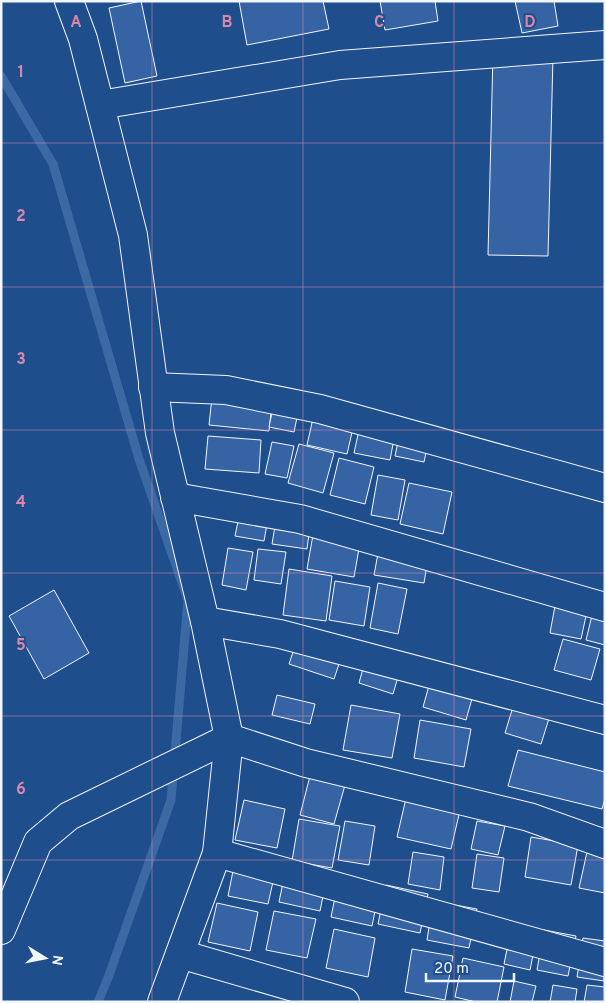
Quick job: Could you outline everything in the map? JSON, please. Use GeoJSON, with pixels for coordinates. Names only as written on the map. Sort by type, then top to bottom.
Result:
{"type":"FeatureCollection","features":[{"type":"Feature","properties":{"kind":"street"},"geometry":{"type":"LineString","coordinates":[[69,1],[83,39],[133,235],[160,433],[229,738],[217,853],[162,1002]]}},
{"type":"Feature","properties":{"kind":"street"},"geometry":{"type":"LineString","coordinates":[[100,105],[340,65],[605,45]]}},
{"type":"Feature","properties":{"kind":"street"},"geometry":{"type":"LineString","coordinates":[[154,387],[226,390],[320,409],[605,488]]}},
{"type":"Feature","properties":{"kind":"street"},"geometry":{"type":"LineString","coordinates":[[175,497],[300,519],[605,607]]}},
{"type":"Feature","properties":{"kind":"street"},"geometry":{"type":"LineString","coordinates":[[204,621],[280,634],[605,720]]}},
{"type":"Feature","properties":{"kind":"street"},"geometry":{"type":"LineString","coordinates":[[1,930],[38,842],[68,816],[229,738],[306,762],[529,817],[605,844]]}},
{"type":"Feature","properties":{"kind":"street"},"geometry":{"type":"LineString","coordinates":[[217,853],[605,962]]}},
{"type":"Feature","properties":{"kind":"street"},"geometry":{"type":"LineString","coordinates":[[180,954],[346,1002]]}},
{"type":"Feature","properties":{"kind":"building"},"geometry":{"type":"Polygon","coordinates":[[[141,1],[157,76],[125,83],[109,8],[141,1]]]}},
{"type":"Feature","properties":{"kind":"building"},"geometry":{"type":"Polygon","coordinates":[[[239,1],[323,1],[329,29],[247,45],[239,1]]]}},
{"type":"Feature","properties":{"kind":"building"},"geometry":{"type":"Polygon","coordinates":[[[380,1],[435,1],[438,21],[385,30],[380,1]]]}},
{"type":"Feature","properties":{"kind":"building"},"geometry":{"type":"Polygon","coordinates":[[[515,1],[554,1],[558,26],[522,33],[515,1]]]}},
{"type":"Feature","properties":{"kind":"building"},"geometry":{"type":"Polygon","coordinates":[[[493,54],[553,56],[548,256],[488,255],[493,54]]]}},
{"type":"Feature","properties":{"kind":"building"},"geometry":{"type":"Polygon","coordinates":[[[213,388],[273,394],[269,431],[209,425],[213,388]]]}},
{"type":"Feature","properties":{"kind":"building"},"geometry":{"type":"Polygon","coordinates":[[[275,398],[300,403],[294,432],[269,427],[275,398]]]}},
{"type":"Feature","properties":{"kind":"building"},"geometry":{"type":"Polygon","coordinates":[[[316,405],[356,415],[347,454],[307,445],[316,405]]]}},
{"type":"Feature","properties":{"kind":"building"},"geometry":{"type":"Polygon","coordinates":[[[361,421],[396,428],[390,460],[354,453],[361,421]]]}},
{"type":"Feature","properties":{"kind":"building"},"geometry":{"type":"Polygon","coordinates":[[[402,423],[431,429],[424,462],[395,456],[402,423]]]}},
{"type":"Feature","properties":{"kind":"building"},"geometry":{"type":"Polygon","coordinates":[[[208,436],[261,440],[259,473],[205,469],[208,436]]]}},
{"type":"Feature","properties":{"kind":"building"},"geometry":{"type":"Polygon","coordinates":[[[272,442],[294,446],[287,478],[265,474],[272,442]]]}},
{"type":"Feature","properties":{"kind":"building"},"geometry":{"type":"Polygon","coordinates":[[[299,444],[334,453],[323,493],[288,483],[299,444]]]}},
{"type":"Feature","properties":{"kind":"building"},"geometry":{"type":"Polygon","coordinates":[[[339,458],[374,467],[365,504],[330,495],[339,458]]]}},
{"type":"Feature","properties":{"kind":"building"},"geometry":{"type":"Polygon","coordinates":[[[378,475],[405,480],[398,520],[371,515],[378,475]]]}},
{"type":"Feature","properties":{"kind":"building"},"geometry":{"type":"Polygon","coordinates":[[[409,483],[452,492],[443,534],[400,524],[409,483]]]}},
{"type":"Feature","properties":{"kind":"building"},"geometry":{"type":"Polygon","coordinates":[[[242,502],[270,507],[264,541],[235,536],[242,502]]]}},
{"type":"Feature","properties":{"kind":"building"},"geometry":{"type":"Polygon","coordinates":[[[277,514],[311,519],[307,549],[272,544],[277,514]]]}},
{"type":"Feature","properties":{"kind":"building"},"geometry":{"type":"Polygon","coordinates":[[[314,529],[361,537],[354,577],[307,569],[314,529]]]}},
{"type":"Feature","properties":{"kind":"building"},"geometry":{"type":"Polygon","coordinates":[[[381,537],[430,546],[424,583],[374,575],[381,537]]]}},
{"type":"Feature","properties":{"kind":"building"},"geometry":{"type":"Polygon","coordinates":[[[228,548],[253,552],[246,590],[222,585],[228,548]]]}},
{"type":"Feature","properties":{"kind":"building"},"geometry":{"type":"Polygon","coordinates":[[[258,549],[286,552],[281,584],[254,580],[258,549]]]}},
{"type":"Feature","properties":{"kind":"building"},"geometry":{"type":"Polygon","coordinates":[[[289,569],[332,576],[326,621],[283,615],[289,569]]]}},
{"type":"Feature","properties":{"kind":"building"},"geometry":{"type":"Polygon","coordinates":[[[335,581],[370,587],[364,626],[329,620],[335,581]]]}},
{"type":"Feature","properties":{"kind":"building"},"geometry":{"type":"Polygon","coordinates":[[[378,583],[407,589],[398,634],[370,628],[378,583]]]}},
{"type":"Feature","properties":{"kind":"building"},"geometry":{"type":"Polygon","coordinates":[[[54,590],[89,653],[44,679],[9,616],[54,590]]]}},
{"type":"Feature","properties":{"kind":"building"},"geometry":{"type":"Polygon","coordinates":[[[557,595],[589,602],[581,639],[550,633],[557,595]]]}},
{"type":"Feature","properties":{"kind":"building"},"geometry":{"type":"Polygon","coordinates":[[[596,599],[605,602],[605,645],[586,640],[596,599]]]}},
{"type":"Feature","properties":{"kind":"building"},"geometry":{"type":"Polygon","coordinates":[[[299,634],[344,649],[334,679],[289,664],[299,634]]]}},
{"type":"Feature","properties":{"kind":"building"},"geometry":{"type":"Polygon","coordinates":[[[563,639],[600,649],[591,680],[554,670],[563,639]]]}},
{"type":"Feature","properties":{"kind":"building"},"geometry":{"type":"Polygon","coordinates":[[[368,650],[403,660],[393,694],[359,683],[368,650]]]}},
{"type":"Feature","properties":{"kind":"building"},"geometry":{"type":"Polygon","coordinates":[[[434,668],[477,681],[466,720],[423,707],[434,668]]]}},
{"type":"Feature","properties":{"kind":"building"},"geometry":{"type":"Polygon","coordinates":[[[277,695],[315,704],[310,724],[272,715],[277,695]]]}},
{"type":"Feature","properties":{"kind":"building"},"geometry":{"type":"Polygon","coordinates":[[[516,697],[552,709],[541,744],[505,733],[516,697]]]}},
{"type":"Feature","properties":{"kind":"building"},"geometry":{"type":"Polygon","coordinates":[[[351,705],[400,714],[392,758],[343,750],[351,705]]]}},
{"type":"Feature","properties":{"kind":"building"},"geometry":{"type":"Polygon","coordinates":[[[420,720],[471,729],[464,767],[414,758],[420,720]]]}},
{"type":"Feature","properties":{"kind":"building"},"geometry":{"type":"Polygon","coordinates":[[[518,750],[605,772],[605,799],[602,809],[508,786],[518,750]]]}},
{"type":"Feature","properties":{"kind":"building"},"geometry":{"type":"Polygon","coordinates":[[[310,776],[345,785],[334,824],[300,815],[310,776]]]}},
{"type":"Feature","properties":{"kind":"building"},"geometry":{"type":"Polygon","coordinates":[[[407,794],[461,806],[451,849],[397,837],[407,794]]]}},
{"type":"Feature","properties":{"kind":"building"},"geometry":{"type":"Polygon","coordinates":[[[244,800],[285,809],[277,848],[235,840],[244,800]]]}},
{"type":"Feature","properties":{"kind":"building"},"geometry":{"type":"Polygon","coordinates":[[[299,819],[340,826],[332,868],[292,861],[299,819]]]}},
{"type":"Feature","properties":{"kind":"building"},"geometry":{"type":"Polygon","coordinates":[[[345,821],[375,826],[369,865],[338,860],[345,821]]]}},
{"type":"Feature","properties":{"kind":"building"},"geometry":{"type":"Polygon","coordinates":[[[477,821],[505,826],[498,855],[471,849],[477,821]]]}},
{"type":"Feature","properties":{"kind":"building"},"geometry":{"type":"Polygon","coordinates":[[[531,837],[578,845],[571,885],[525,877],[531,837]]]}},
{"type":"Feature","properties":{"kind":"building"},"geometry":{"type":"Polygon","coordinates":[[[413,852],[444,857],[440,890],[408,884],[413,852]]]}},
{"type":"Feature","properties":{"kind":"building"},"geometry":{"type":"Polygon","coordinates":[[[587,852],[605,856],[605,893],[579,888],[587,852]]]}},
{"type":"Feature","properties":{"kind":"building"},"geometry":{"type":"Polygon","coordinates":[[[477,854],[504,858],[499,892],[472,888],[477,854]]]}},
{"type":"Feature","properties":{"kind":"building"},"geometry":{"type":"Polygon","coordinates":[[[236,856],[277,864],[268,904],[228,896],[236,856]]]}},
{"type":"Feature","properties":{"kind":"building"},"geometry":{"type":"Polygon","coordinates":[[[287,863],[328,871],[320,911],[279,902],[287,863]]]}},
{"type":"Feature","properties":{"kind":"building"},"geometry":{"type":"Polygon","coordinates":[[[339,878],[380,886],[372,926],[331,917],[339,878]]]}},
{"type":"Feature","properties":{"kind":"building"},"geometry":{"type":"Polygon","coordinates":[[[386,885],[428,894],[420,933],[378,924],[386,885]]]}},
{"type":"Feature","properties":{"kind":"building"},"geometry":{"type":"Polygon","coordinates":[[[433,901],[477,909],[469,948],[427,940],[433,901]]]}},
{"type":"Feature","properties":{"kind":"building"},"geometry":{"type":"Polygon","coordinates":[[[217,903],[258,912],[250,951],[208,942],[217,903]]]}},
{"type":"Feature","properties":{"kind":"building"},"geometry":{"type":"Polygon","coordinates":[[[274,911],[316,919],[307,958],[266,950],[274,911]]]}},
{"type":"Feature","properties":{"kind":"building"},"geometry":{"type":"Polygon","coordinates":[[[512,925],[538,930],[530,970],[504,964],[512,925]]]}},
{"type":"Feature","properties":{"kind":"building"},"geometry":{"type":"Polygon","coordinates":[[[334,929],[375,938],[368,977],[326,968],[334,929]]]}},
{"type":"Feature","properties":{"kind":"building"},"geometry":{"type":"Polygon","coordinates":[[[544,930],[576,936],[568,976],[537,970],[544,930]]]}},
{"type":"Feature","properties":{"kind":"building"},"geometry":{"type":"Polygon","coordinates":[[[583,938],[605,941],[604,981],[577,977],[583,938]]]}},
{"type":"Feature","properties":{"kind":"building"},"geometry":{"type":"Polygon","coordinates":[[[412,949],[453,956],[445,1000],[405,992],[412,949]]]}},
{"type":"Feature","properties":{"kind":"building"},"geometry":{"type":"Polygon","coordinates":[[[463,958],[504,967],[497,1002],[476,1002],[455,997],[463,958]]]}},
{"type":"Feature","properties":{"kind":"building"},"geometry":{"type":"Polygon","coordinates":[[[514,981],[536,986],[532,1002],[510,1002],[514,981]]]}},
{"type":"Feature","properties":{"kind":"building"},"geometry":{"type":"Polygon","coordinates":[[[553,985],[577,989],[575,1002],[550,1002],[553,985]]]}},
{"type":"Feature","properties":{"kind":"building"},"geometry":{"type":"Polygon","coordinates":[[[587,985],[605,987],[605,1002],[584,1002],[587,985]]]}},
{"type":"Feature","properties":{"kind":"waterway"},"geometry":{"type":"LineString","coordinates":[[1,76],[53,164],[139,459],[188,600],[171,800],[98,1002]]}}]}
